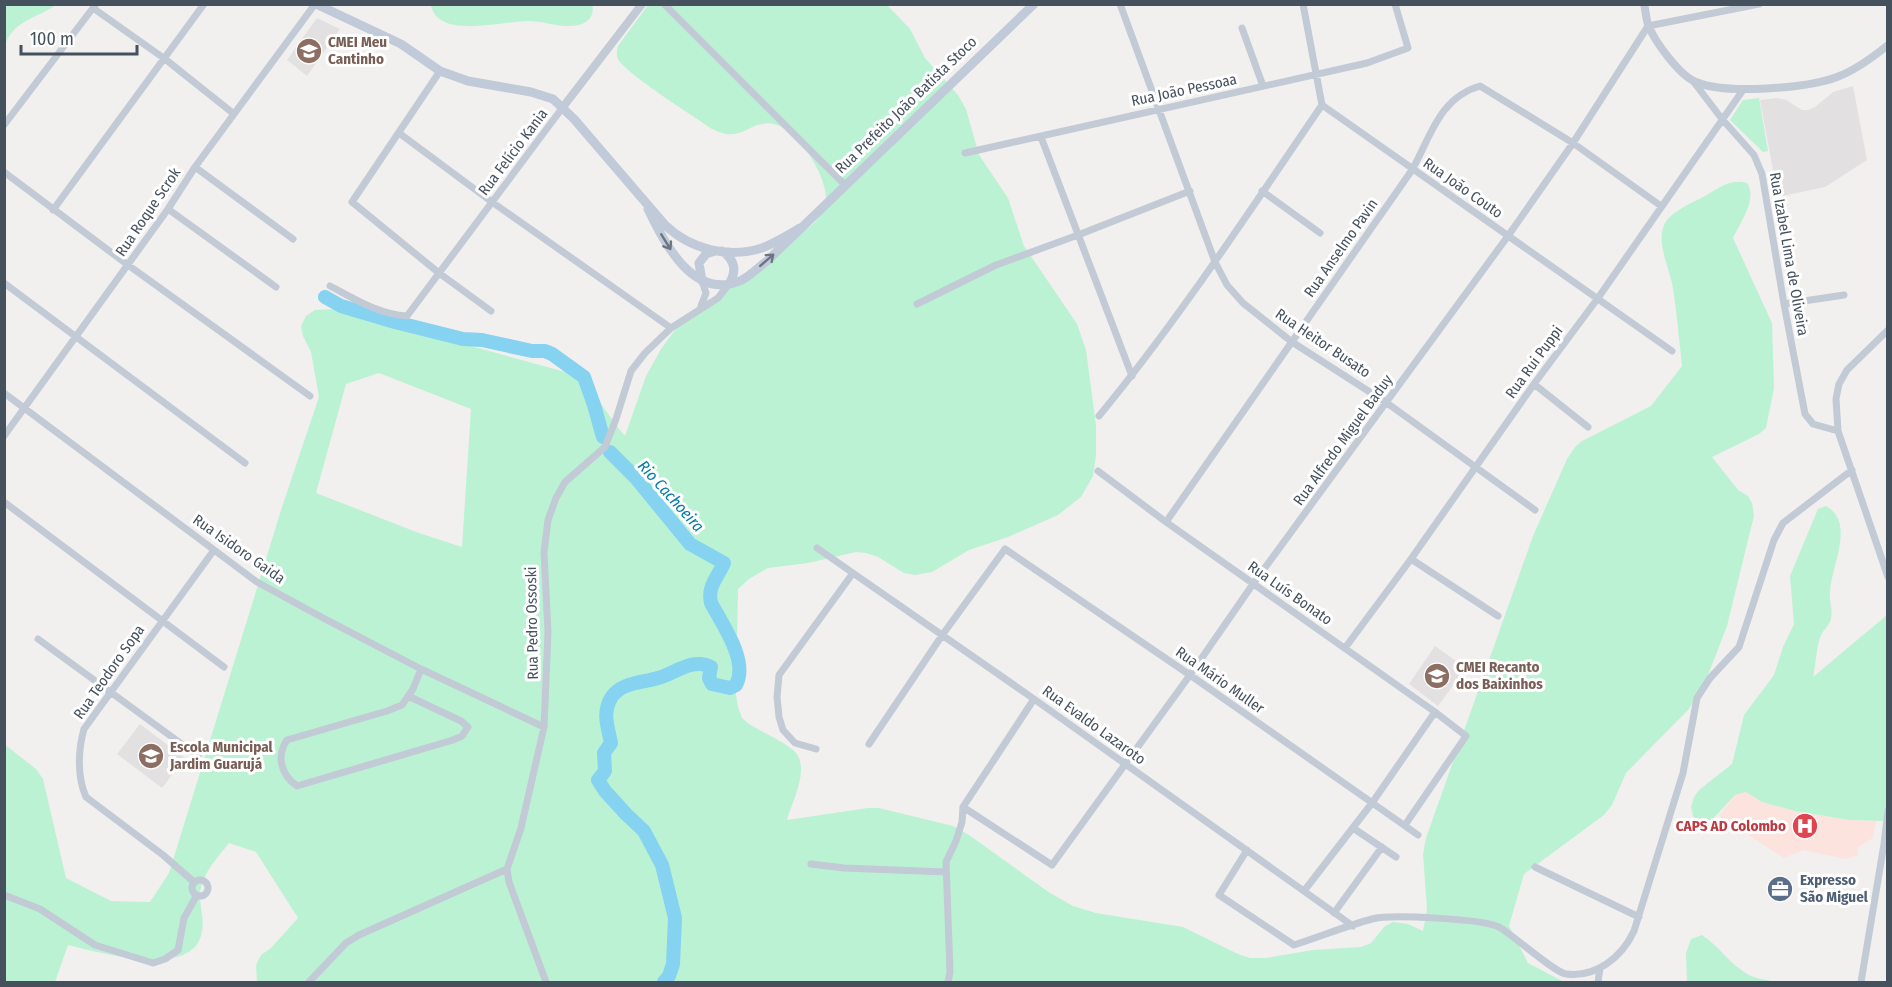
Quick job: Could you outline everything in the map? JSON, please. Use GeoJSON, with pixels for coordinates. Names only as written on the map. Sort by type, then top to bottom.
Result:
{"type":"FeatureCollection","features":[{"type":"Feature","properties":{"kind":"main road","name":"Rua Prefeito João Batista Stoco"},"geometry":{"type":"LineString","coordinates":[[316,4],[400,44],[440,71],[475,83],[544,95],[563,107],[672,232],[692,244],[719,251],[744,252],[761,248],[800,228]]}},
{"type":"Feature","properties":{"kind":"main road","name":"Rua Prefeito João Batista Stoco"},"geometry":{"type":"LineString","coordinates":[[729,284],[744,279],[755,270],[1034,4]]}},
{"type":"Feature","properties":{"kind":"main road","name":"Rua Prefeito João Batista Stoco"},"geometry":{"type":"LineString","coordinates":[[641,195],[655,225],[678,261],[702,281]]}},
{"type":"Feature","properties":{"kind":"main road"},"geometry":{"type":"LineString","coordinates":[[719,251],[732,260],[734,265],[729,284],[715,285],[702,281],[699,263],[706,254],[719,251]]}},
{"type":"Feature","properties":{"kind":"street"},"geometry":{"type":"LineString","coordinates":[[53,210],[204,4]]}},
{"type":"Feature","properties":{"kind":"street","name":"Rua Roque Scrok"},"geometry":{"type":"LineString","coordinates":[[4,436],[168,209],[195,167],[316,4]]}},
{"type":"Feature","properties":{"kind":"street","name":"Rua Felício Kania"},"geometry":{"type":"LineString","coordinates":[[330,286],[370,308],[397,316],[407,316],[642,4]]}},
{"type":"Feature","properties":{"kind":"street"},"geometry":{"type":"LineString","coordinates":[[664,4],[845,185]]}},
{"type":"Feature","properties":{"kind":"street","name":"Rua Heitor Busato"},"geometry":{"type":"LineString","coordinates":[[1120,4],[1215,262],[1227,285],[1244,303],[1292,342],[1387,403],[1535,510]]}},
{"type":"Feature","properties":{"kind":"street"},"geometry":{"type":"LineString","coordinates":[[1099,416],[1132,376],[1215,262],[1322,105],[1303,4]]}},
{"type":"Feature","properties":{"kind":"street","name":"Rua João Pessoaa"},"geometry":{"type":"LineString","coordinates":[[964,153],[1367,63],[1408,48],[1395,4]]}},
{"type":"Feature","properties":{"kind":"street"},"geometry":{"type":"LineString","coordinates":[[1644,4],[1648,26],[1666,52],[1693,81],[1722,89],[1743,90],[1808,84],[1836,77],[1861,66],[1887,45]]}},
{"type":"Feature","properties":{"kind":"street"},"geometry":{"type":"LineString","coordinates":[[1648,26],[1759,4]]}},
{"type":"Feature","properties":{"kind":"street"},"geometry":{"type":"LineString","coordinates":[[4,125],[95,6],[234,114]]}},
{"type":"Feature","properties":{"kind":"street","name":"Rua Alfredo Miguel Baduy"},"geometry":{"type":"LineString","coordinates":[[963,807],[1052,865],[1126,765],[1253,584],[1508,236],[1573,142],[1648,26]]}},
{"type":"Feature","properties":{"kind":"street"},"geometry":{"type":"LineString","coordinates":[[1242,28],[1263,86]]}},
{"type":"Feature","properties":{"kind":"street"},"geometry":{"type":"LineString","coordinates":[[440,71],[352,202],[439,273],[491,311]]}},
{"type":"Feature","properties":{"kind":"street","name":"Rua Izabel Lima de Oliveira"},"geometry":{"type":"LineString","coordinates":[[1693,81],[1754,155],[1761,174],[1806,414],[1813,424],[1838,431]]}},
{"type":"Feature","properties":{"kind":"street","name":"Rua Anselmo Pavin"},"geometry":{"type":"LineString","coordinates":[[1166,522],[1412,170],[1437,119],[1451,101],[1465,90],[1480,86],[1573,142]]}},
{"type":"Feature","properties":{"kind":"street","name":"Rua Rui Puppi"},"geometry":{"type":"LineString","coordinates":[[1345,648],[1598,298],[1743,90]]}},
{"type":"Feature","properties":{"kind":"street","name":"Rua João Couto"},"geometry":{"type":"LineString","coordinates":[[1322,105],[1672,351]]}},
{"type":"Feature","properties":{"kind":"street"},"geometry":{"type":"LineString","coordinates":[[399,133],[492,202],[671,328]]}},
{"type":"Feature","properties":{"kind":"street"},"geometry":{"type":"LineString","coordinates":[[1041,137],[1132,376]]}},
{"type":"Feature","properties":{"kind":"street"},"geometry":{"type":"LineString","coordinates":[[1573,142],[1661,206]]}},
{"type":"Feature","properties":{"kind":"street"},"geometry":{"type":"LineString","coordinates":[[195,167],[293,239]]}},
{"type":"Feature","properties":{"kind":"street"},"geometry":{"type":"LineString","coordinates":[[4,172],[310,396]]}},
{"type":"Feature","properties":{"kind":"street"},"geometry":{"type":"LineString","coordinates":[[917,304],[996,265],[1078,236],[1190,191]]}},
{"type":"Feature","properties":{"kind":"street"},"geometry":{"type":"LineString","coordinates":[[1262,191],[1320,233]]}},
{"type":"Feature","properties":{"kind":"street"},"geometry":{"type":"LineString","coordinates":[[168,209],[276,287]]}},
{"type":"Feature","properties":{"kind":"street"},"geometry":{"type":"LineString","coordinates":[[700,308],[705,297],[702,281]]}},
{"type":"Feature","properties":{"kind":"street"},"geometry":{"type":"LineString","coordinates":[[4,283],[245,463]]}},
{"type":"Feature","properties":{"kind":"street","name":"Rua Pedro Ossoski"},"geometry":{"type":"LineString","coordinates":[[507,869],[521,828],[544,727],[548,632],[544,553],[548,520],[556,498],[565,482],[605,447],[631,371],[645,352],[671,328],[718,298],[729,284]]}},
{"type":"Feature","properties":{"kind":"street"},"geometry":{"type":"LineString","coordinates":[[1784,304],[1844,294]]}},
{"type":"Feature","properties":{"kind":"street"},"geometry":{"type":"LineString","coordinates":[[1887,330],[1847,370],[1839,384],[1836,399],[1838,431],[1887,577]]}},
{"type":"Feature","properties":{"kind":"street"},"geometry":{"type":"LineString","coordinates":[[1534,384],[1588,427]]}},
{"type":"Feature","properties":{"kind":"street","name":"Rua Isidoro Gaida"},"geometry":{"type":"LineString","coordinates":[[4,393],[257,582],[421,669],[544,727]]}},
{"type":"Feature","properties":{"kind":"street"},"geometry":{"type":"LineString","coordinates":[[1247,850],[1219,895],[1294,945],[1374,918],[1424,918],[1481,922],[1497,926],[1563,975],[1584,974],[1600,968],[1618,956],[1629,943],[1683,772],[1697,698],[1710,678],[1738,646],[1745,632],[1767,556],[1783,523],[1852,470]]}},
{"type":"Feature","properties":{"kind":"street","name":"Rua Luís Bonato"},"geometry":{"type":"LineString","coordinates":[[1098,471],[1466,736],[1405,825]]}},
{"type":"Feature","properties":{"kind":"street"},"geometry":{"type":"LineString","coordinates":[[4,502],[224,667]]}},
{"type":"Feature","properties":{"kind":"street","name":"Rua Evaldo Lazaroto"},"geometry":{"type":"LineString","coordinates":[[817,548],[943,634],[1353,926]]}},
{"type":"Feature","properties":{"kind":"street","name":"Rua Mário Muller"},"geometry":{"type":"LineString","coordinates":[[943,634],[1005,549],[1190,675],[1418,836]]}},
{"type":"Feature","properties":{"kind":"street","name":"Rua Teodoro Sopa"},"geometry":{"type":"LineString","coordinates":[[194,882],[163,855],[86,797],[81,786],[80,743],[84,729],[214,550]]}},
{"type":"Feature","properties":{"kind":"street"},"geometry":{"type":"LineString","coordinates":[[1411,559],[1498,616]]}},
{"type":"Feature","properties":{"kind":"street"},"geometry":{"type":"LineString","coordinates":[[816,749],[795,743],[783,730],[777,698],[779,675],[853,573]]}},
{"type":"Feature","properties":{"kind":"street"},"geometry":{"type":"LineString","coordinates":[[869,744],[943,634]]}},
{"type":"Feature","properties":{"kind":"street"},"geometry":{"type":"LineString","coordinates":[[39,639],[198,756]]}},
{"type":"Feature","properties":{"kind":"street"},"geometry":{"type":"LineString","coordinates":[[408,696],[461,721],[468,727],[462,736],[453,740],[308,783],[297,786],[287,779],[281,763],[282,747],[287,740],[402,705],[421,669]]}},
{"type":"Feature","properties":{"kind":"street"},"geometry":{"type":"LineString","coordinates":[[948,982],[950,972],[946,862],[959,832],[963,807],[1035,699]]}},
{"type":"Feature","properties":{"kind":"street"},"geometry":{"type":"LineString","coordinates":[[1304,891],[1372,803],[1435,712]]}},
{"type":"Feature","properties":{"kind":"street"},"geometry":{"type":"LineString","coordinates":[[1861,982],[1884,844],[1887,811]]}},
{"type":"Feature","properties":{"kind":"street"},"geometry":{"type":"LineString","coordinates":[[1353,828],[1396,857]]}},
{"type":"Feature","properties":{"kind":"street"},"geometry":{"type":"LineString","coordinates":[[1334,914],[1382,847]]}},
{"type":"Feature","properties":{"kind":"street"},"geometry":{"type":"LineString","coordinates":[[811,864],[946,872]]}},
{"type":"Feature","properties":{"kind":"street"},"geometry":{"type":"LineString","coordinates":[[1535,867],[1639,917]]}},
{"type":"Feature","properties":{"kind":"street"},"geometry":{"type":"LineString","coordinates":[[309,982],[346,943],[359,935],[507,869],[509,882],[546,982]]}},
{"type":"Feature","properties":{"kind":"street"},"geometry":{"type":"LineString","coordinates":[[4,895],[40,909],[95,945],[153,963],[178,950],[184,918],[197,895],[206,893],[208,885],[200,880],[194,882],[193,891],[197,895]]}},
{"type":"Feature","properties":{"kind":"street"},"geometry":{"type":"LineString","coordinates":[[1598,982],[1600,968]]}},
{"type":"Feature","properties":{"kind":"shaded area","name":"CMEI Meu Cantinho"},"geometry":{"type":"Polygon","coordinates":[[[317,18],[340,29],[307,76],[287,60],[317,18]]]}},
{"type":"Feature","properties":{"kind":"shaded area"},"geometry":{"type":"Polygon","coordinates":[[[1853,86],[1867,160],[1825,187],[1778,197],[1760,100],[1777,98],[1786,100],[1802,110],[1808,110],[1833,92],[1853,86]]]}},
{"type":"Feature","properties":{"kind":"shaded area","name":"CMEI Recanto dos Baixinhos"},"geometry":{"type":"Polygon","coordinates":[[[1435,646],[1466,668],[1438,706],[1409,684],[1435,646]]]}},
{"type":"Feature","properties":{"kind":"shaded area","name":"Escola Municipal Jardim Guarujá"},"geometry":{"type":"Polygon","coordinates":[[[140,724],[185,758],[162,788],[117,754],[140,724]]]}},
{"type":"Feature","properties":{"kind":"shaded area","name":"CAPS AD Colombo"},"geometry":{"type":"Polygon","coordinates":[[[1746,792],[1762,802],[1795,811],[1849,820],[1876,821],[1873,838],[1858,847],[1858,855],[1845,859],[1803,850],[1784,858],[1719,816],[1735,795],[1746,792]]]}},
{"type":"Feature","properties":{"kind":"green space"},"geometry":{"type":"Polygon","coordinates":[[[5,4],[56,5],[19,25],[8,38],[5,46],[5,4]]]}},
{"type":"Feature","properties":{"kind":"green space"},"geometry":{"type":"Polygon","coordinates":[[[592,4],[592,15],[586,22],[566,26],[534,21],[458,25],[445,22],[436,16],[431,5],[592,4]]]}},
{"type":"Feature","properties":{"kind":"green space"},"geometry":{"type":"Polygon","coordinates":[[[648,5],[887,5],[910,29],[925,58],[958,95],[966,109],[979,155],[1008,198],[1024,246],[1077,324],[1086,350],[1096,425],[1096,456],[1093,476],[1081,497],[1058,515],[1008,537],[969,550],[932,572],[915,575],[904,573],[878,557],[856,552],[808,563],[768,568],[749,579],[738,589],[736,695],[738,707],[742,718],[749,724],[793,750],[801,765],[799,784],[787,820],[879,808],[953,826],[1050,893],[1073,906],[1096,913],[1183,927],[1250,958],[1361,947],[1371,943],[1385,926],[1393,922],[1408,924],[1423,931],[1427,909],[1423,854],[1426,838],[1533,536],[1567,459],[1582,441],[1651,406],[1682,366],[1673,288],[1663,248],[1664,225],[1677,212],[1720,187],[1736,182],[1747,183],[1750,189],[1749,203],[1733,238],[1772,323],[1774,388],[1766,428],[1759,434],[1712,457],[1738,490],[1748,496],[1752,503],[1754,516],[1727,626],[1703,688],[1688,710],[1626,773],[1612,805],[1604,815],[1524,874],[1509,926],[1528,963],[1564,982],[257,982],[256,965],[261,955],[271,948],[298,918],[256,852],[229,843],[209,869],[202,883],[200,899],[202,931],[195,946],[182,955],[164,959],[144,959],[122,957],[68,945],[55,982],[5,982],[4,744],[36,769],[43,779],[66,878],[111,901],[150,902],[169,873],[282,507],[319,397],[311,352],[301,326],[306,316],[315,310],[336,309],[569,373],[586,386],[625,436],[646,376],[661,349],[680,323],[812,225],[821,215],[826,202],[822,180],[810,156],[793,135],[774,124],[765,123],[731,134],[712,129],[634,75],[617,57],[618,46],[648,5]],[[379,373],[346,384],[316,493],[462,547],[471,409],[379,373]]]}},
{"type":"Feature","properties":{"kind":"green space"},"geometry":{"type":"Polygon","coordinates":[[[1759,98],[1768,151],[1763,152],[1730,120],[1743,100],[1759,98]]]}},
{"type":"Feature","properties":{"kind":"green space"},"geometry":{"type":"Polygon","coordinates":[[[1826,506],[1835,513],[1841,533],[1831,581],[1831,619],[1819,640],[1813,677],[1887,615],[1887,821],[1849,820],[1795,811],[1762,802],[1746,792],[1735,795],[1711,821],[1699,821],[1693,816],[1691,807],[1694,797],[1699,790],[1732,764],[1744,715],[1774,675],[1783,647],[1794,624],[1790,576],[1818,509],[1826,506]]]}},
{"type":"Feature","properties":{"kind":"green space"},"geometry":{"type":"Polygon","coordinates":[[[1702,935],[1742,971],[1755,978],[1776,982],[1687,982],[1686,953],[1691,939],[1702,935]]]}},
{"type":"Feature","properties":{"kind":"waterway","name":"Rio Cachoeira"},"geometry":{"type":"LineString","coordinates":[[325,297],[341,306],[395,322],[463,339],[482,340],[552,354],[584,377],[603,437]]}},
{"type":"Feature","properties":{"kind":"waterway","name":"Rio Cachoeira"},"geometry":{"type":"LineString","coordinates":[[610,452],[636,478],[690,544],[724,563],[712,587],[710,597],[737,654],[739,665],[736,685],[730,688],[712,684],[709,678],[711,667],[697,664],[652,680],[626,686],[615,693],[608,704],[606,720],[611,743],[604,753],[605,771],[598,780],[605,791],[644,831],[662,865],[675,918],[673,964],[664,982]]}},
{"type":"Feature","properties":{"kind":"place","name":"CMEI Meu Cantinho"},"geometry":{"type":"Point","coordinates":[309,51]}},
{"type":"Feature","properties":{"kind":"place","name":"CMEI Recanto dos Baixinhos"},"geometry":{"type":"Point","coordinates":[1437,676]}},
{"type":"Feature","properties":{"kind":"place","name":"Escola Municipal Jardim Guarujá"},"geometry":{"type":"Point","coordinates":[151,756]}},
{"type":"Feature","properties":{"kind":"place","name":"CAPS AD Colombo"},"geometry":{"type":"Point","coordinates":[1805,826]}},
{"type":"Feature","properties":{"kind":"place","name":"Expresso São Miguel"},"geometry":{"type":"Point","coordinates":[1780,889]}}]}
